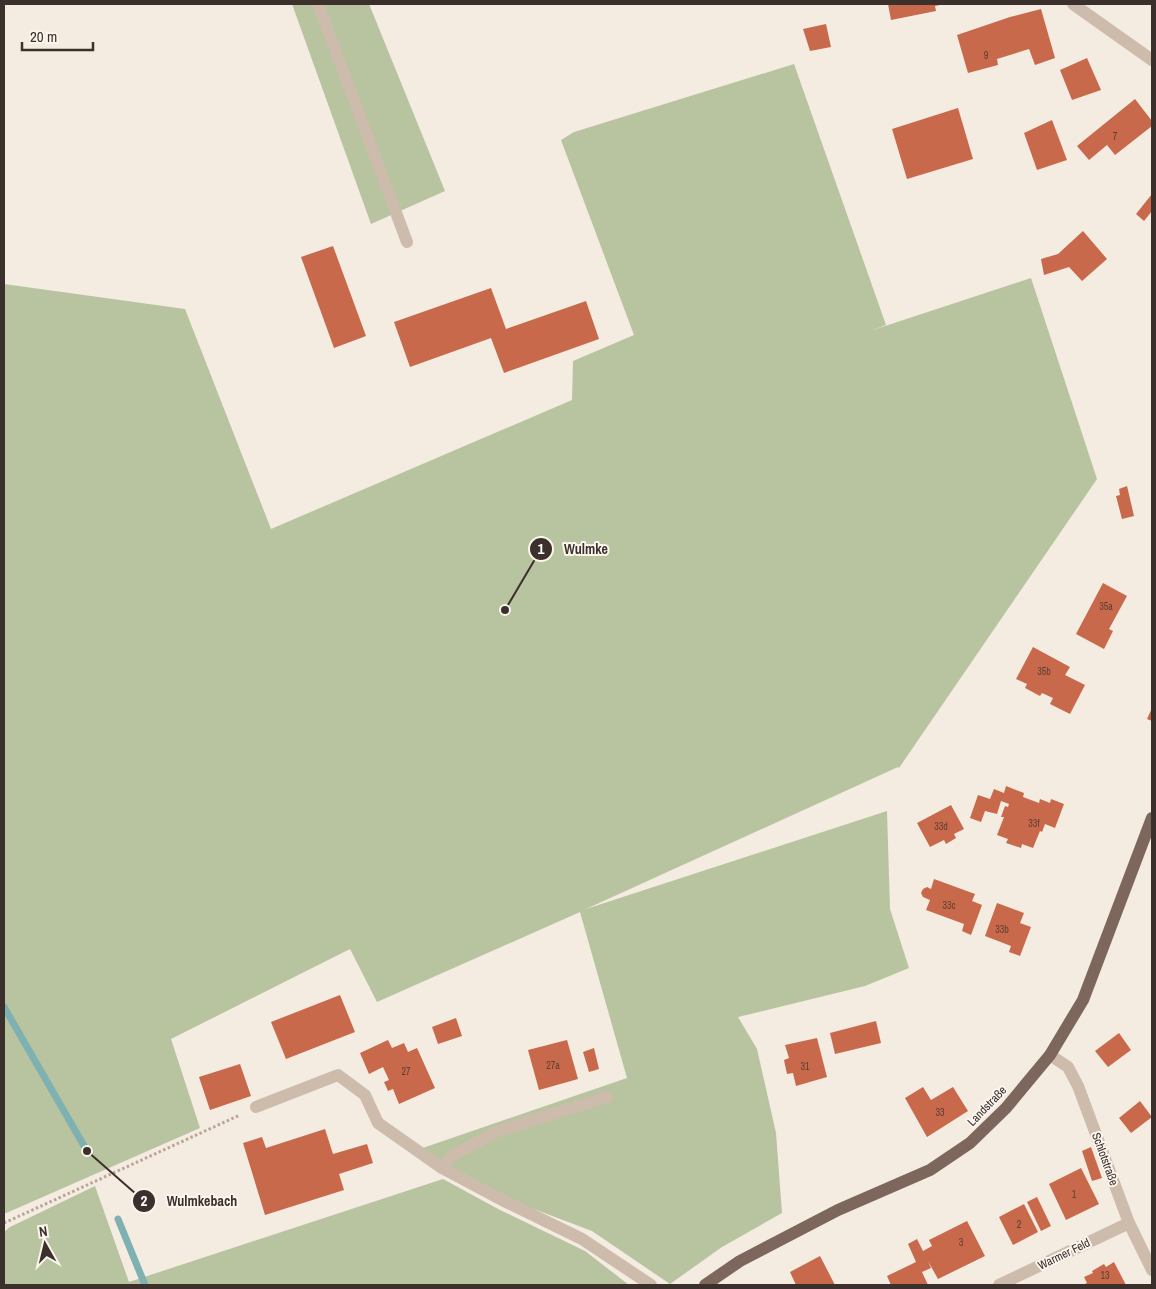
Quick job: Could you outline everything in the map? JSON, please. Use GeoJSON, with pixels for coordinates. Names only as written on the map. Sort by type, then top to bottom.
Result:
{"type":"FeatureCollection","features":[{"type":"Feature","properties":{"kind":"main road","name":"Landstraße"},"geometry":{"type":"LineString","coordinates":[[705,1285],[740,1260],[838,1210],[930,1170],[970,1143],[1006,1108],[1050,1055],[1083,1000],[1152,818]]}},
{"type":"Feature","properties":{"kind":"street"},"geometry":{"type":"LineString","coordinates":[[318,4],[407,242]]}},
{"type":"Feature","properties":{"kind":"street"},"geometry":{"type":"LineString","coordinates":[[1072,4],[1152,60]]}},
{"type":"Feature","properties":{"kind":"street","name":"Schlotstraße"},"geometry":{"type":"LineString","coordinates":[[1050,1055],[1068,1067],[1078,1086],[1128,1223],[1152,1270]]}},
{"type":"Feature","properties":{"kind":"street"},"geometry":{"type":"LineString","coordinates":[[256,1107],[338,1075],[365,1095],[378,1123],[442,1168],[582,1239],[651,1285]]}},
{"type":"Feature","properties":{"kind":"street"},"geometry":{"type":"LineString","coordinates":[[442,1168],[452,1156],[498,1131],[607,1098]]}},
{"type":"Feature","properties":{"kind":"street","name":"Warmer Feld"},"geometry":{"type":"LineString","coordinates":[[999,1285],[1128,1223]]}},
{"type":"Feature","properties":{"kind":"path"},"geometry":{"type":"LineString","coordinates":[[4,1223],[256,1107]]}},
{"type":"Feature","properties":{"kind":"green space"},"geometry":{"type":"Polygon","coordinates":[[[292,4],[369,4],[445,191],[371,224],[292,4]]]}},
{"type":"Feature","properties":{"kind":"green space"},"geometry":{"type":"Polygon","coordinates":[[[794,64],[886,325],[873,330],[1031,278],[1097,479],[899,768],[586,909],[887,811],[890,909],[909,968],[865,986],[738,1017],[757,1049],[776,1133],[782,1213],[722,1247],[670,1284],[592,1231],[505,1198],[414,1151],[627,1078],[580,912],[377,1002],[350,949],[171,1039],[200,1128],[4,1214],[4,284],[185,309],[271,529],[572,400],[573,361],[634,335],[561,140],[574,132],[794,64]]]}},
{"type":"Feature","properties":{"kind":"green space"},"geometry":{"type":"Polygon","coordinates":[[[443,1179],[500,1210],[585,1251],[629,1285],[4,1285],[4,1232],[10,1227],[95,1186],[129,1282],[443,1179]]]}},
{"type":"Feature","properties":{"kind":"building"},"geometry":{"type":"Polygon","coordinates":[[[888,4],[940,5],[935,6],[936,11],[891,20],[888,4]]]}},
{"type":"Feature","properties":{"kind":"building"},"geometry":{"type":"Polygon","coordinates":[[[1041,9],[1055,58],[1035,65],[1029,49],[997,59],[998,65],[968,73],[957,35],[1010,17],[1041,9]]]}},
{"type":"Feature","properties":{"kind":"building"},"geometry":{"type":"Polygon","coordinates":[[[826,24],[831,47],[810,51],[803,29],[826,24]]]}},
{"type":"Feature","properties":{"kind":"building"},"geometry":{"type":"Polygon","coordinates":[[[1087,58],[1101,90],[1072,100],[1060,70],[1087,58]]]}},
{"type":"Feature","properties":{"kind":"building"},"geometry":{"type":"Polygon","coordinates":[[[1135,99],[1152,121],[1152,126],[1115,155],[1107,145],[1089,160],[1077,146],[1135,99]]]}},
{"type":"Feature","properties":{"kind":"building"},"geometry":{"type":"Polygon","coordinates":[[[958,108],[973,159],[907,179],[892,129],[958,108]]]}},
{"type":"Feature","properties":{"kind":"building"},"geometry":{"type":"Polygon","coordinates":[[[1052,120],[1067,160],[1037,170],[1024,133],[1052,120]]]}},
{"type":"Feature","properties":{"kind":"building"},"geometry":{"type":"Polygon","coordinates":[[[1152,194],[1152,211],[1144,221],[1136,214],[1152,194]]]}},
{"type":"Feature","properties":{"kind":"building"},"geometry":{"type":"Polygon","coordinates":[[[1083,231],[1107,259],[1082,281],[1069,267],[1044,275],[1041,259],[1058,254],[1083,231]]]}},
{"type":"Feature","properties":{"kind":"building"},"geometry":{"type":"Polygon","coordinates":[[[333,246],[366,336],[334,348],[301,257],[333,246]]]}},
{"type":"Feature","properties":{"kind":"building"},"geometry":{"type":"Polygon","coordinates":[[[491,288],[506,329],[586,301],[599,339],[504,373],[491,338],[410,367],[394,322],[491,288]]]}},
{"type":"Feature","properties":{"kind":"building"},"geometry":{"type":"Polygon","coordinates":[[[1127,486],[1134,516],[1122,519],[1116,496],[1120,495],[1119,489],[1127,486]]]}},
{"type":"Feature","properties":{"kind":"building"},"geometry":{"type":"Polygon","coordinates":[[[1103,583],[1127,596],[1109,629],[1113,631],[1104,649],[1076,634],[1103,583]]]}},
{"type":"Feature","properties":{"kind":"building"},"geometry":{"type":"Polygon","coordinates":[[[1033,647],[1070,667],[1065,675],[1085,685],[1070,714],[1050,704],[1053,698],[1042,693],[1040,696],[1025,688],[1027,684],[1016,679],[1033,647]]]}},
{"type":"Feature","properties":{"kind":"building"},"geometry":{"type":"Polygon","coordinates":[[[1152,708],[1152,721],[1147,719],[1152,708]]]}},
{"type":"Feature","properties":{"kind":"building"},"geometry":{"type":"Polygon","coordinates":[[[1006,786],[1024,793],[1023,797],[1039,803],[1040,799],[1050,803],[1051,799],[1064,804],[1055,828],[1045,824],[1033,848],[1022,844],[1021,848],[1006,843],[1008,839],[997,835],[1004,817],[1001,817],[1005,806],[1008,807],[1009,804],[1001,801],[997,814],[985,811],[981,822],[970,818],[978,795],[990,799],[994,789],[1004,793],[1006,786]]]}},
{"type":"Feature","properties":{"kind":"building"},"geometry":{"type":"Polygon","coordinates":[[[951,805],[964,829],[954,834],[956,838],[946,844],[944,840],[930,847],[917,823],[951,805]]]}},
{"type":"Feature","properties":{"kind":"building"},"geometry":{"type":"Polygon","coordinates":[[[934,879],[975,894],[972,901],[982,905],[971,935],[962,931],[964,924],[926,910],[930,900],[923,897],[921,893],[927,887],[931,889],[934,879]]]}},
{"type":"Feature","properties":{"kind":"building"},"geometry":{"type":"Polygon","coordinates":[[[997,903],[1024,913],[1020,923],[1031,927],[1020,956],[1009,952],[1011,946],[985,936],[997,903]]]}},
{"type":"Feature","properties":{"kind":"building"},"geometry":{"type":"Polygon","coordinates":[[[340,995],[355,1032],[286,1059],[271,1022],[340,995]]]}},
{"type":"Feature","properties":{"kind":"building"},"geometry":{"type":"Polygon","coordinates":[[[456,1018],[462,1036],[438,1044],[432,1027],[456,1018]]]}},
{"type":"Feature","properties":{"kind":"building"},"geometry":{"type":"Polygon","coordinates":[[[876,1021],[881,1043],[835,1054],[830,1033],[876,1021]]]}},
{"type":"Feature","properties":{"kind":"building"},"geometry":{"type":"Polygon","coordinates":[[[1119,1033],[1131,1050],[1108,1067],[1095,1051],[1119,1033]]]}},
{"type":"Feature","properties":{"kind":"building"},"geometry":{"type":"Polygon","coordinates":[[[817,1038],[827,1077],[796,1086],[793,1073],[787,1074],[784,1060],[789,1058],[785,1045],[817,1038]]]}},
{"type":"Feature","properties":{"kind":"building"},"geometry":{"type":"Polygon","coordinates":[[[388,1040],[392,1048],[404,1043],[408,1052],[417,1048],[435,1088],[399,1104],[393,1089],[388,1091],[384,1082],[389,1080],[383,1067],[369,1074],[360,1053],[388,1040]]]}},
{"type":"Feature","properties":{"kind":"building"},"geometry":{"type":"Polygon","coordinates":[[[567,1040],[578,1079],[539,1090],[528,1050],[567,1040]]]}},
{"type":"Feature","properties":{"kind":"building"},"geometry":{"type":"Polygon","coordinates":[[[594,1048],[599,1069],[589,1072],[583,1052],[594,1048]]]}},
{"type":"Feature","properties":{"kind":"building"},"geometry":{"type":"Polygon","coordinates":[[[240,1064],[251,1096],[210,1110],[199,1077],[240,1064]]]}},
{"type":"Feature","properties":{"kind":"building"},"geometry":{"type":"Polygon","coordinates":[[[923,1087],[931,1100],[953,1087],[968,1111],[927,1137],[905,1098],[923,1087]]]}},
{"type":"Feature","properties":{"kind":"building"},"geometry":{"type":"Polygon","coordinates":[[[1140,1101],[1152,1117],[1131,1133],[1119,1118],[1140,1101]]]}},
{"type":"Feature","properties":{"kind":"building"},"geometry":{"type":"Polygon","coordinates":[[[325,1129],[333,1154],[367,1144],[373,1163],[339,1174],[344,1190],[265,1215],[243,1143],[262,1137],[266,1148],[325,1129]]]}},
{"type":"Feature","properties":{"kind":"building"},"geometry":{"type":"Polygon","coordinates":[[[1091,1147],[1102,1178],[1092,1181],[1082,1151],[1091,1147]]]}},
{"type":"Feature","properties":{"kind":"building"},"geometry":{"type":"Polygon","coordinates":[[[1081,1168],[1099,1204],[1066,1220],[1049,1184],[1081,1168]]]}},
{"type":"Feature","properties":{"kind":"building"},"geometry":{"type":"Polygon","coordinates":[[[1037,1197],[1051,1226],[1041,1231],[1027,1202],[1037,1197]]]}},
{"type":"Feature","properties":{"kind":"building"},"geometry":{"type":"Polygon","coordinates":[[[1024,1204],[1038,1232],[1013,1245],[999,1217],[1024,1204]]]}},
{"type":"Feature","properties":{"kind":"building"},"geometry":{"type":"Polygon","coordinates":[[[967,1221],[985,1256],[938,1279],[928,1261],[931,1268],[922,1272],[928,1285],[891,1285],[887,1276],[916,1262],[908,1244],[917,1239],[923,1251],[932,1246],[929,1240],[967,1221]]]}},
{"type":"Feature","properties":{"kind":"building"},"geometry":{"type":"Polygon","coordinates":[[[820,1256],[835,1285],[796,1285],[790,1272],[820,1256]]]}},
{"type":"Feature","properties":{"kind":"building"},"geometry":{"type":"Polygon","coordinates":[[[1114,1262],[1126,1285],[1083,1285],[1087,1283],[1084,1277],[1093,1273],[1092,1271],[1104,1264],[1106,1267],[1114,1262]]]}},
{"type":"Feature","properties":{"kind":"waterway"},"geometry":{"type":"LineString","coordinates":[[4,1007],[87,1151]]}},
{"type":"Feature","properties":{"kind":"waterway"},"geometry":{"type":"LineString","coordinates":[[118,1219],[145,1285]]}},
{"type":"Feature","properties":{"kind":"place","name":"Wulmke"},"geometry":{"type":"Point","coordinates":[505,610]}},
{"type":"Feature","properties":{"kind":"place","name":"Wulmkebach"},"geometry":{"type":"Point","coordinates":[87,1151]}}]}
